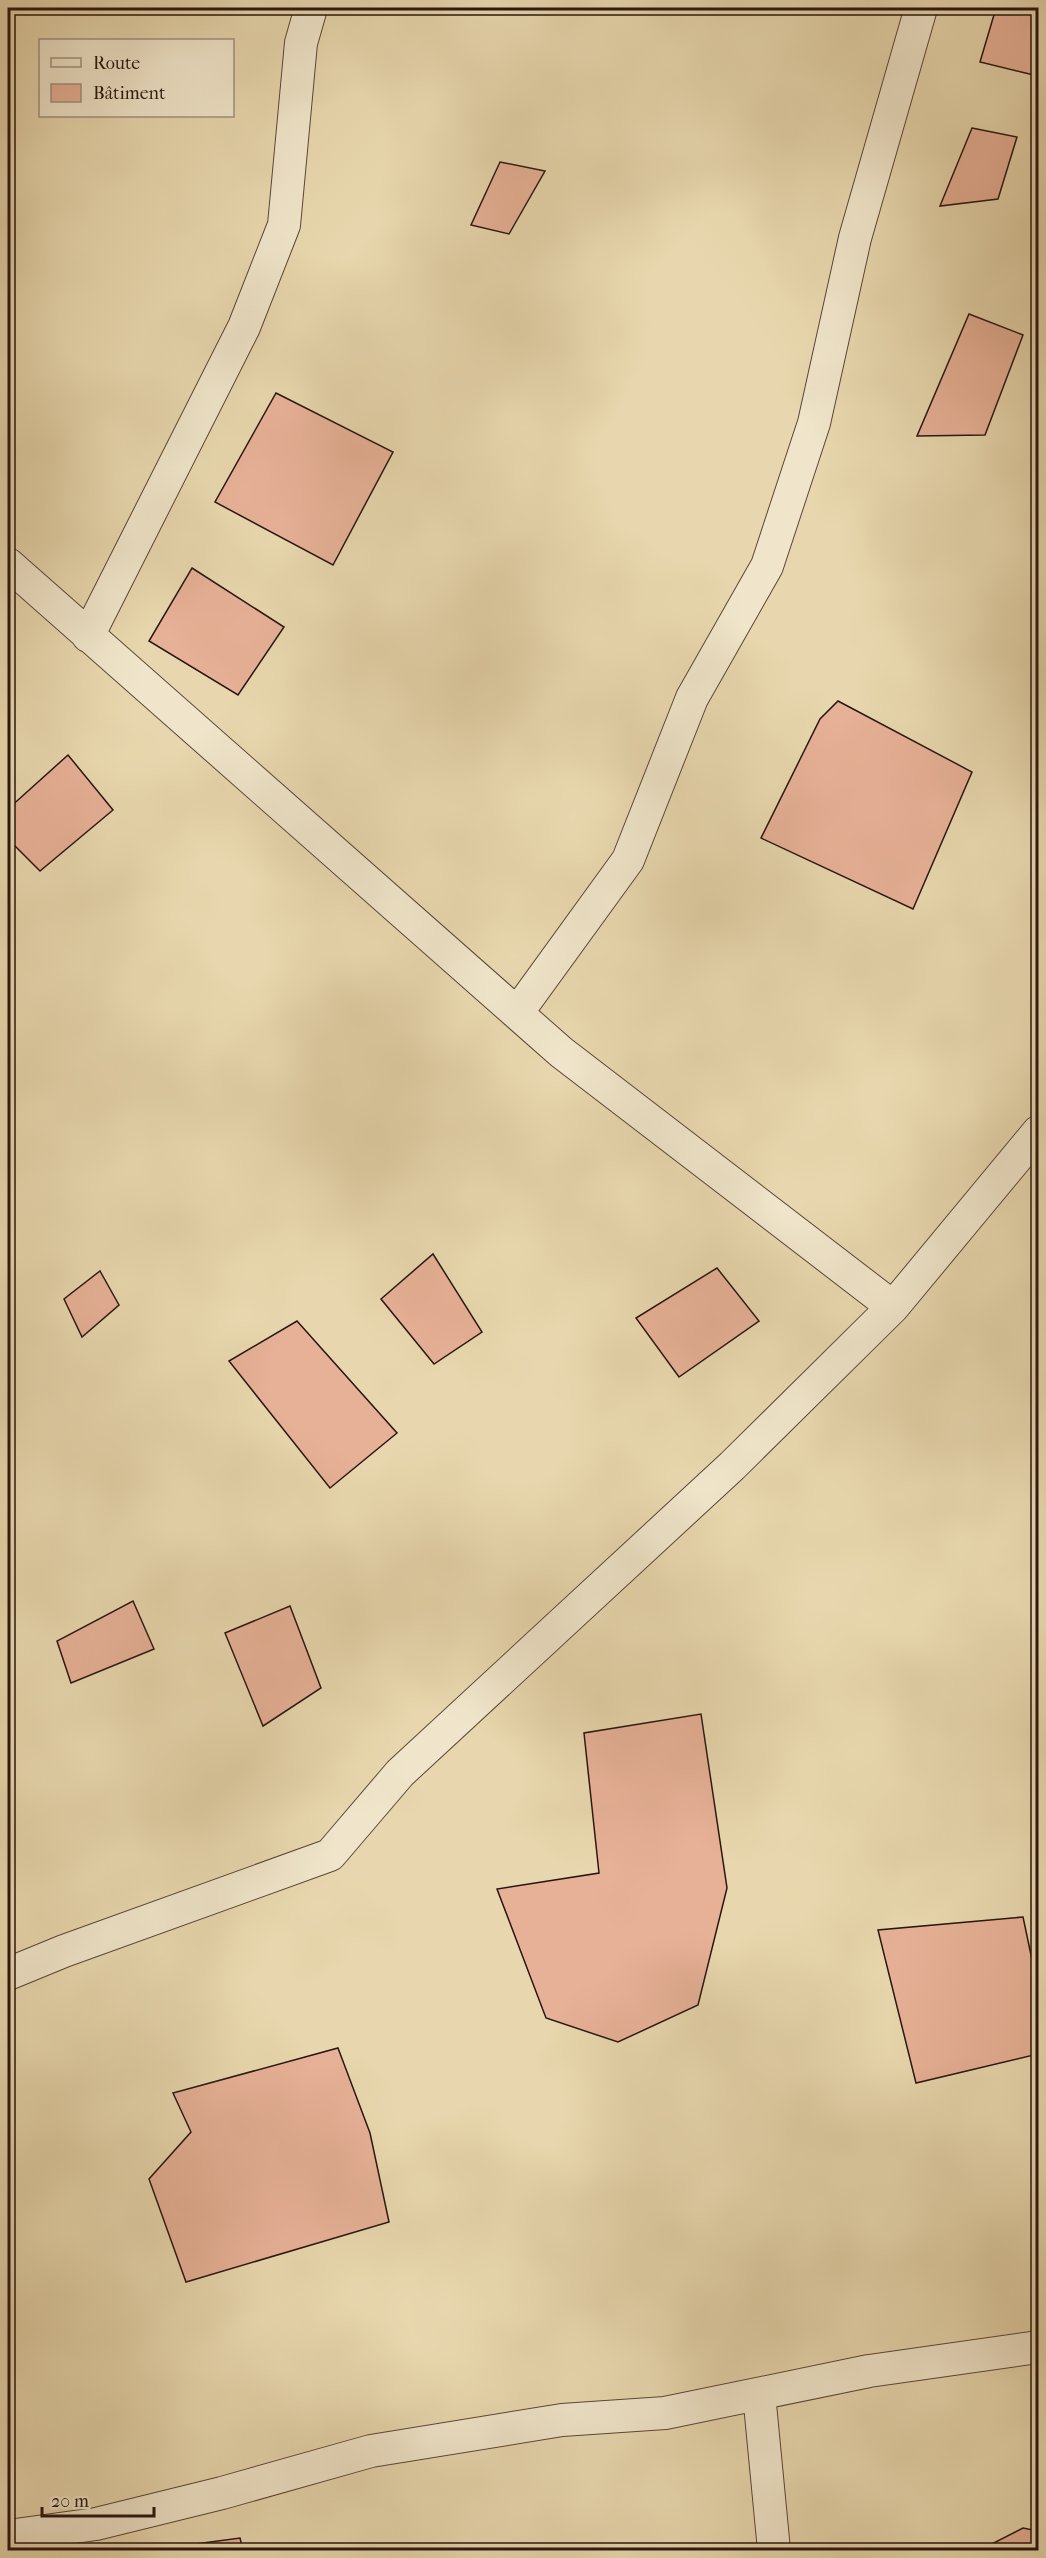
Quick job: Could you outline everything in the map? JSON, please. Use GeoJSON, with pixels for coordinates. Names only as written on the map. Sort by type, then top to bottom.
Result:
{"type":"FeatureCollection","features":[{"type":"Feature","properties":{"kind":"street"},"geometry":{"type":"LineString","coordinates":[[88,636],[244,327],[284,225],[301,43],[311,8]]}},
{"type":"Feature","properties":{"kind":"street"},"geometry":{"type":"LineString","coordinates":[[517,1013],[628,861],[692,698],[768,566],[814,423],[855,238],[921,8]]}},
{"type":"Feature","properties":{"kind":"street"},"geometry":{"type":"LineString","coordinates":[[8,564],[561,1052],[893,1307]]}},
{"type":"Feature","properties":{"kind":"street"},"geometry":{"type":"LineString","coordinates":[[8,1974],[64,1951],[330,1855],[400,1773],[732,1466],[893,1307],[1038,1132]]}},
{"type":"Feature","properties":{"kind":"street"},"geometry":{"type":"LineString","coordinates":[[8,2536],[96,2524],[222,2493],[371,2451],[561,2420],[665,2413],[869,2371],[1038,2347]]}},
{"type":"Feature","properties":{"kind":"street"},"geometry":{"type":"LineString","coordinates":[[759,2394],[774,2550]]}},
{"type":"Feature","properties":{"kind":"building"},"geometry":{"type":"Polygon","coordinates":[[[996,8],[1038,8],[1038,76],[980,62],[996,8]]]}},
{"type":"Feature","properties":{"kind":"building"},"geometry":{"type":"Polygon","coordinates":[[[972,128],[1017,137],[998,199],[940,206],[972,128]]]}},
{"type":"Feature","properties":{"kind":"building"},"geometry":{"type":"Polygon","coordinates":[[[500,162],[545,171],[509,234],[471,225],[500,162]]]}},
{"type":"Feature","properties":{"kind":"building"},"geometry":{"type":"Polygon","coordinates":[[[969,314],[1023,335],[985,435],[917,436],[969,314]]]}},
{"type":"Feature","properties":{"kind":"building"},"geometry":{"type":"Polygon","coordinates":[[[276,393],[393,452],[333,565],[215,502],[276,393]]]}},
{"type":"Feature","properties":{"kind":"building"},"geometry":{"type":"Polygon","coordinates":[[[192,568],[284,627],[238,695],[149,641],[192,568]]]}},
{"type":"Feature","properties":{"kind":"building"},"geometry":{"type":"Polygon","coordinates":[[[838,701],[972,772],[913,909],[761,838],[820,719],[838,701]]]}},
{"type":"Feature","properties":{"kind":"building"},"geometry":{"type":"Polygon","coordinates":[[[68,755],[113,810],[40,871],[8,839],[8,809],[68,755]]]}},
{"type":"Feature","properties":{"kind":"building"},"geometry":{"type":"Polygon","coordinates":[[[433,1254],[482,1332],[434,1364],[381,1299],[433,1254]]]}},
{"type":"Feature","properties":{"kind":"building"},"geometry":{"type":"Polygon","coordinates":[[[717,1268],[759,1321],[679,1377],[636,1318],[717,1268]]]}},
{"type":"Feature","properties":{"kind":"building"},"geometry":{"type":"Polygon","coordinates":[[[100,1271],[119,1305],[82,1337],[64,1299],[100,1271]]]}},
{"type":"Feature","properties":{"kind":"building"},"geometry":{"type":"Polygon","coordinates":[[[297,1321],[397,1433],[330,1488],[229,1361],[297,1321]]]}},
{"type":"Feature","properties":{"kind":"building"},"geometry":{"type":"Polygon","coordinates":[[[133,1601],[154,1649],[71,1683],[57,1641],[133,1601]]]}},
{"type":"Feature","properties":{"kind":"building"},"geometry":{"type":"Polygon","coordinates":[[[290,1606],[321,1688],[263,1726],[225,1633],[290,1606]]]}},
{"type":"Feature","properties":{"kind":"building"},"geometry":{"type":"Polygon","coordinates":[[[701,1714],[727,1888],[698,2005],[618,2042],[546,2018],[497,1889],[599,1873],[584,1733],[701,1714]]]}},
{"type":"Feature","properties":{"kind":"building"},"geometry":{"type":"Polygon","coordinates":[[[1023,1917],[1038,1988],[1038,2054],[916,2083],[878,1930],[1023,1917]]]}},
{"type":"Feature","properties":{"kind":"building"},"geometry":{"type":"Polygon","coordinates":[[[338,2048],[370,2133],[389,2222],[186,2282],[149,2179],[191,2132],[173,2093],[338,2048]]]}},
{"type":"Feature","properties":{"kind":"building"},"geometry":{"type":"Polygon","coordinates":[[[1023,2528],[1038,2531],[1038,2550],[980,2550],[1023,2528]]]}},
{"type":"Feature","properties":{"kind":"building"},"geometry":{"type":"Polygon","coordinates":[[[240,2538],[243,2550],[174,2550],[173,2547],[240,2538]]]}}]}
